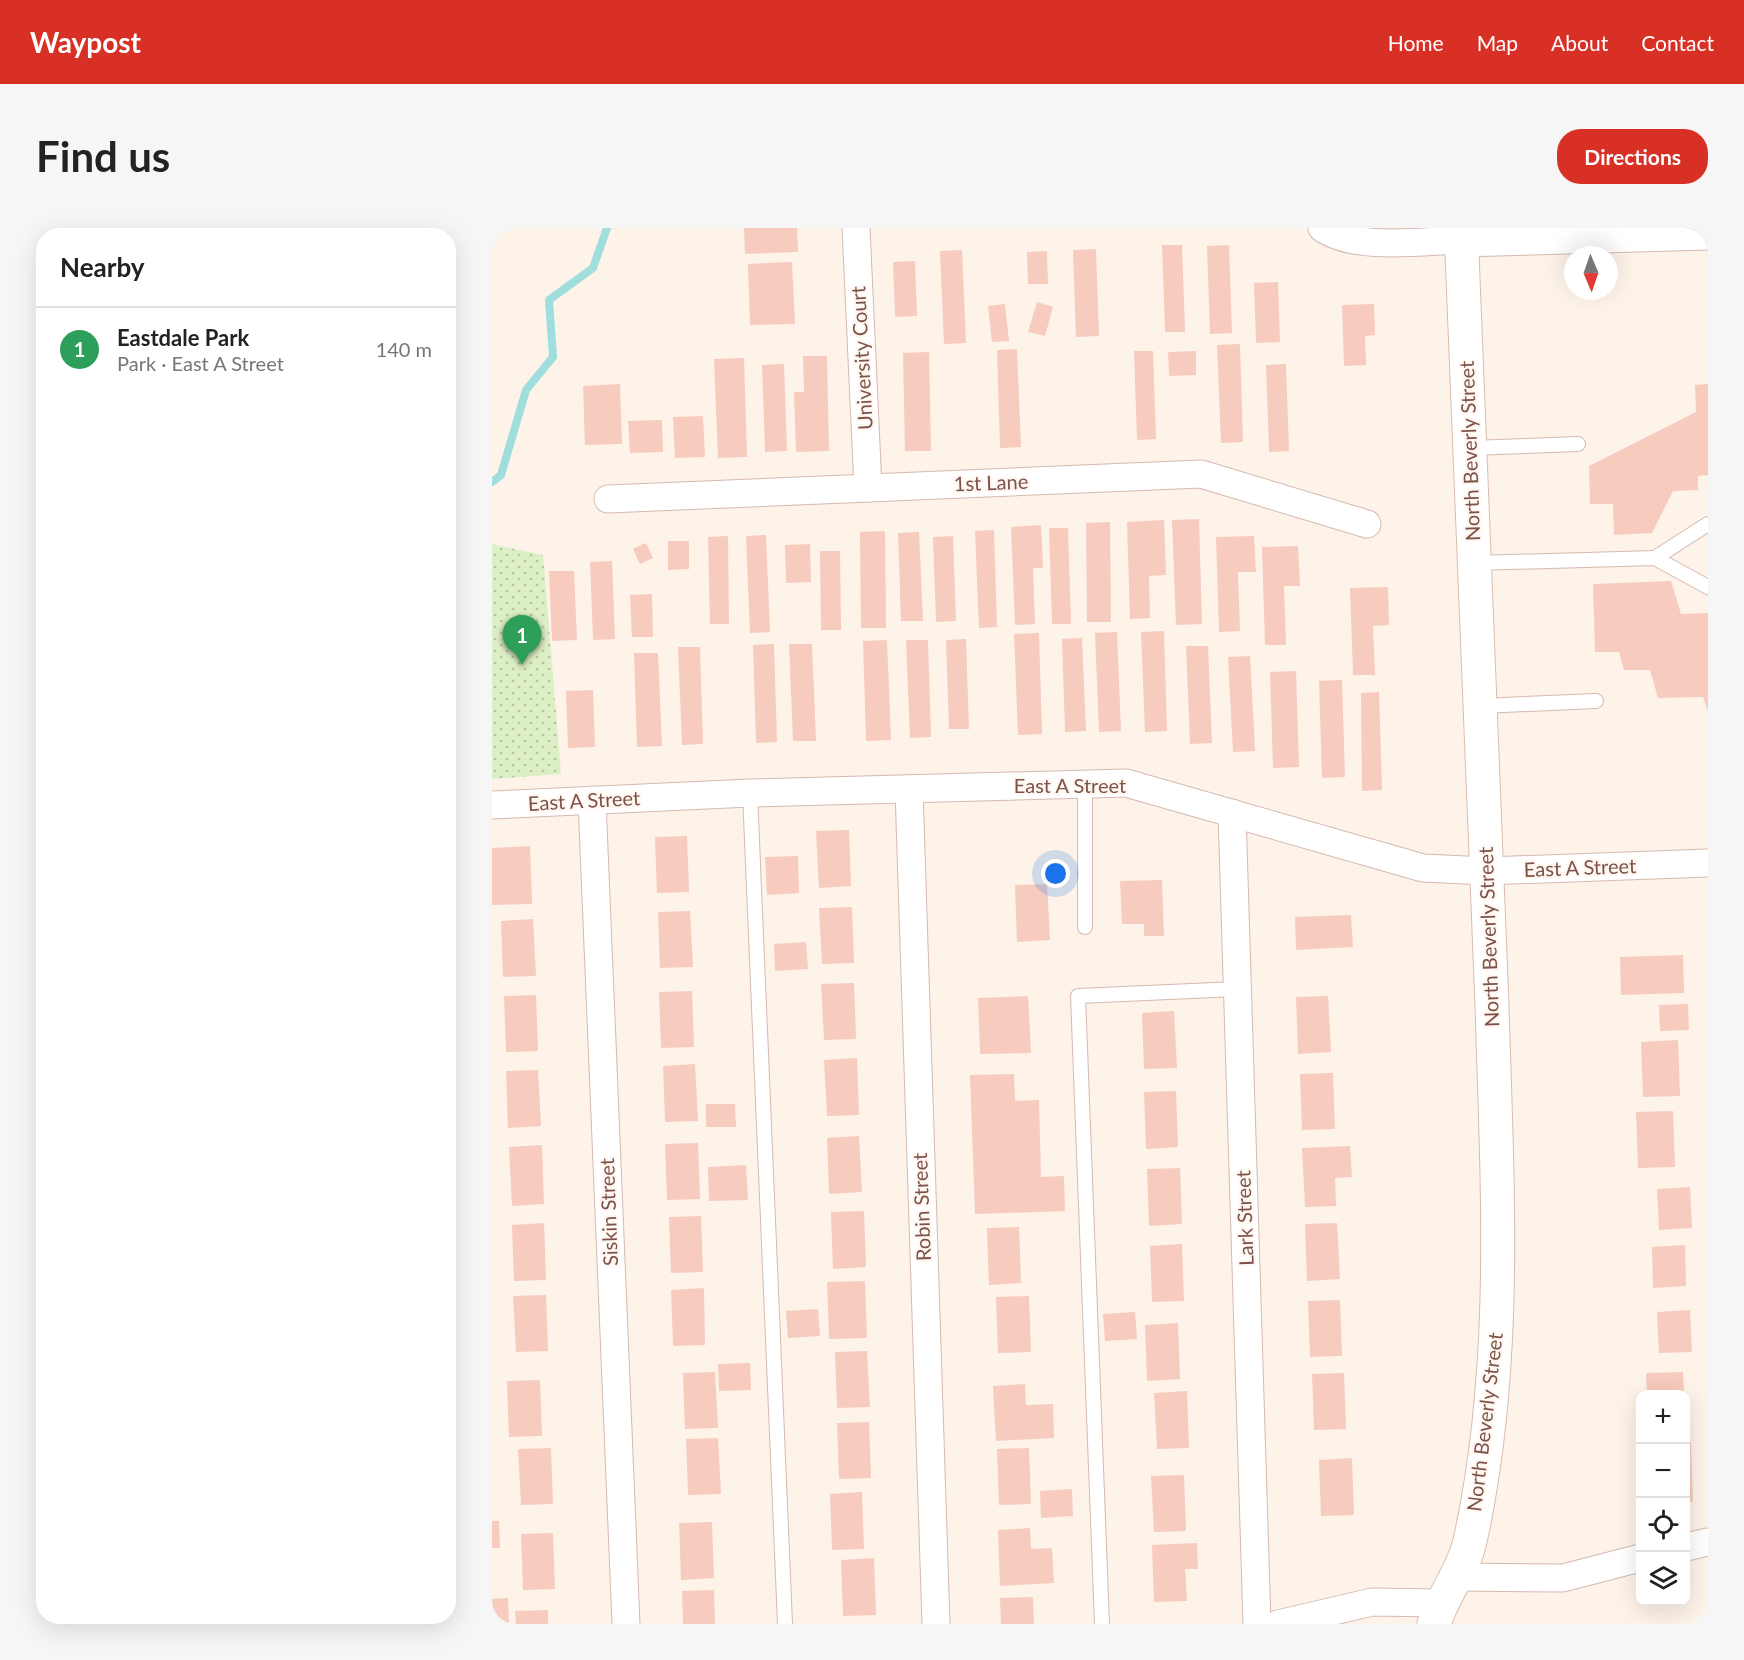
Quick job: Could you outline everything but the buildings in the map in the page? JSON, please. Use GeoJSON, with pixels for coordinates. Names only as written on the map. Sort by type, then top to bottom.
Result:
{"type":"FeatureCollection","features":[{"type":"Feature","properties":{"kind":"main road"},"geometry":{"type":"LineString","coordinates":[[1461,234],[1708,233]]}},
{"type":"Feature","properties":{"kind":"main road","name":"North Beverly Street"},"geometry":{"type":"LineString","coordinates":[[1444,1602],[1470,1544],[1484,1464],[1498,1319],[1498,1236],[1488,871],[1461,234]]}},
{"type":"Feature","properties":{"kind":"street","name":"University Court"},"geometry":{"type":"LineString","coordinates":[[856,228],[868,488]]}},
{"type":"Feature","properties":{"kind":"street"},"geometry":{"type":"LineString","coordinates":[[1322,228],[1344,239],[1390,242],[1461,234]]}},
{"type":"Feature","properties":{"kind":"street","name":"1st Lane"},"geometry":{"type":"LineString","coordinates":[[608,499],[1201,474],[1367,524]]}},
{"type":"Feature","properties":{"kind":"street","name":"East A Street"},"geometry":{"type":"LineString","coordinates":[[492,805],[750,793],[1126,783],[1424,868],[1488,871],[1708,863]]}},
{"type":"Feature","properties":{"kind":"street","name":"Robin Street"},"geometry":{"type":"LineString","coordinates":[[909,789],[936,1624]]}},
{"type":"Feature","properties":{"kind":"street","name":"Siskin Street"},"geometry":{"type":"LineString","coordinates":[[592,800],[626,1624]]}},
{"type":"Feature","properties":{"kind":"street","name":"Lark Street"},"geometry":{"type":"LineString","coordinates":[[1232,813],[1257,1624]]}},
{"type":"Feature","properties":{"kind":"street"},"geometry":{"type":"LineString","coordinates":[[1690,1546],[1708,1542]]}},
{"type":"Feature","properties":{"kind":"street"},"geometry":{"type":"LineString","coordinates":[[1278,1624],[1371,1602],[1444,1602],[1563,1578],[1636,1559]]}},
{"type":"Feature","properties":{"kind":"lane"},"geometry":{"type":"LineString","coordinates":[[1470,448],[1578,444]]}},
{"type":"Feature","properties":{"kind":"lane"},"geometry":{"type":"LineString","coordinates":[[1655,558],[1708,524]]}},
{"type":"Feature","properties":{"kind":"lane"},"geometry":{"type":"LineString","coordinates":[[1475,563],[1655,558],[1708,587]]}},
{"type":"Feature","properties":{"kind":"lane"},"geometry":{"type":"LineString","coordinates":[[1481,706],[1596,701]]}},
{"type":"Feature","properties":{"kind":"lane"},"geometry":{"type":"LineString","coordinates":[[1085,927],[1086,783]]}},
{"type":"Feature","properties":{"kind":"lane"},"geometry":{"type":"LineString","coordinates":[[750,793],[785,1624]]}},
{"type":"Feature","properties":{"kind":"lane"},"geometry":{"type":"LineString","coordinates":[[1102,1624],[1078,996],[1237,989]]}},
{"type":"Feature","properties":{"kind":"green space"},"geometry":{"type":"Polygon","coordinates":[[[492,544],[543,555],[561,774],[492,779],[492,544]]]}},
{"type":"Feature","properties":{"kind":"waterway"},"geometry":{"type":"LineString","coordinates":[[492,482],[501,475],[526,390],[553,357],[549,300],[593,268],[607,228]]}},
{"type":"Feature","properties":{"kind":"place","name":"Eastdale Park"},"geometry":{"type":"Point","coordinates":[522,665]}}]}
